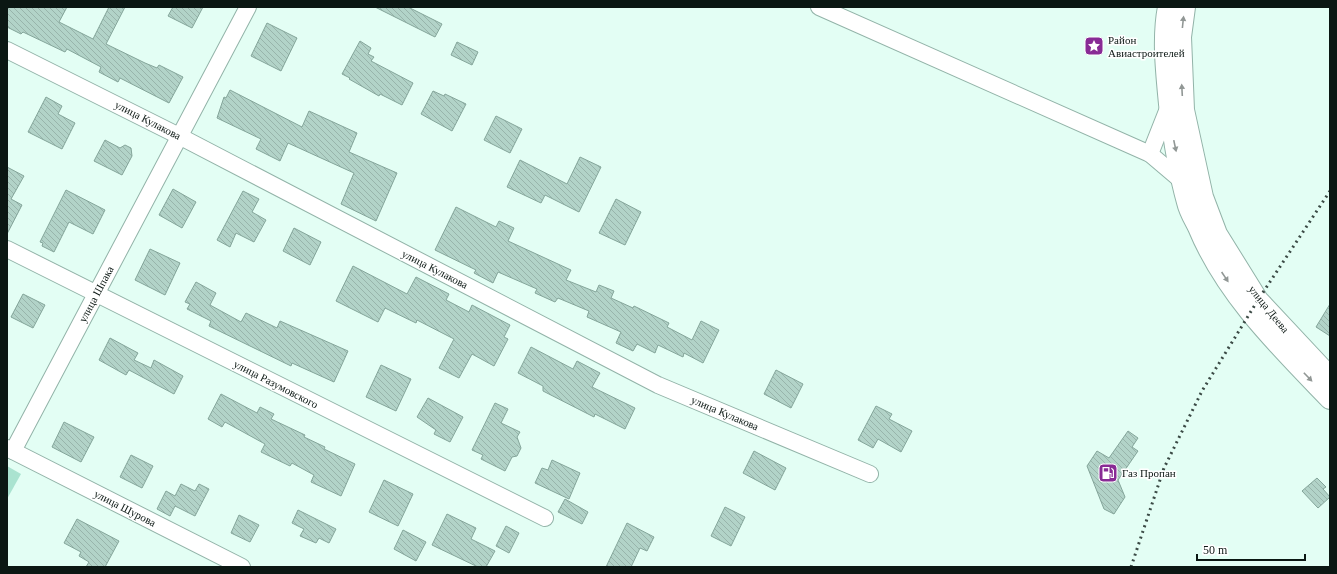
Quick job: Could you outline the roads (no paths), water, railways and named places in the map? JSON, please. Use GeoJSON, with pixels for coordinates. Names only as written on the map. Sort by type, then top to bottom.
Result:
{"type":"FeatureCollection","features":[{"type":"Feature","properties":{"kind":"main road"},"geometry":{"type":"LineString","coordinates":[[1168,7],[1164,24],[1169,103],[1173,138],[1187,203],[1207,250],[1244,306],[1284,352],[1330,399]]}},
{"type":"Feature","properties":{"kind":"main road","name":"улица Деева"},"geometry":{"type":"LineString","coordinates":[[1185,7],[1181,37],[1184,110],[1204,197],[1217,234],[1258,300],[1330,378]]}},
{"type":"Feature","properties":{"kind":"street","name":"улица Шпака"},"geometry":{"type":"LineString","coordinates":[[10,450],[96,294],[248,7]]}},
{"type":"Feature","properties":{"kind":"street"},"geometry":{"type":"LineString","coordinates":[[819,7],[1150,154],[1182,182]]}},
{"type":"Feature","properties":{"kind":"street","name":"улица Кулакова"},"geometry":{"type":"LineString","coordinates":[[7,50],[179,136],[658,385],[870,474]]}},
{"type":"Feature","properties":{"kind":"street"},"geometry":{"type":"LineString","coordinates":[[1150,154],[1169,103]]}},
{"type":"Feature","properties":{"kind":"street","name":"улица Разумовского"},"geometry":{"type":"LineString","coordinates":[[7,250],[545,518]]}},
{"type":"Feature","properties":{"kind":"street","name":"улица Шурова"},"geometry":{"type":"LineString","coordinates":[[10,450],[242,567]]}},
{"type":"Feature","properties":{"kind":"railway"},"geometry":{"type":"LineString","coordinates":[[1131,567],[1164,468],[1202,391],[1258,300],[1330,191]]}},
{"type":"Feature","properties":{"kind":"place","name":"Район Авиастроителей"},"geometry":{"type":"Point","coordinates":[1094,46]}},
{"type":"Feature","properties":{"kind":"place","name":"Газ Пропан"},"geometry":{"type":"Point","coordinates":[1108,473]}}]}
